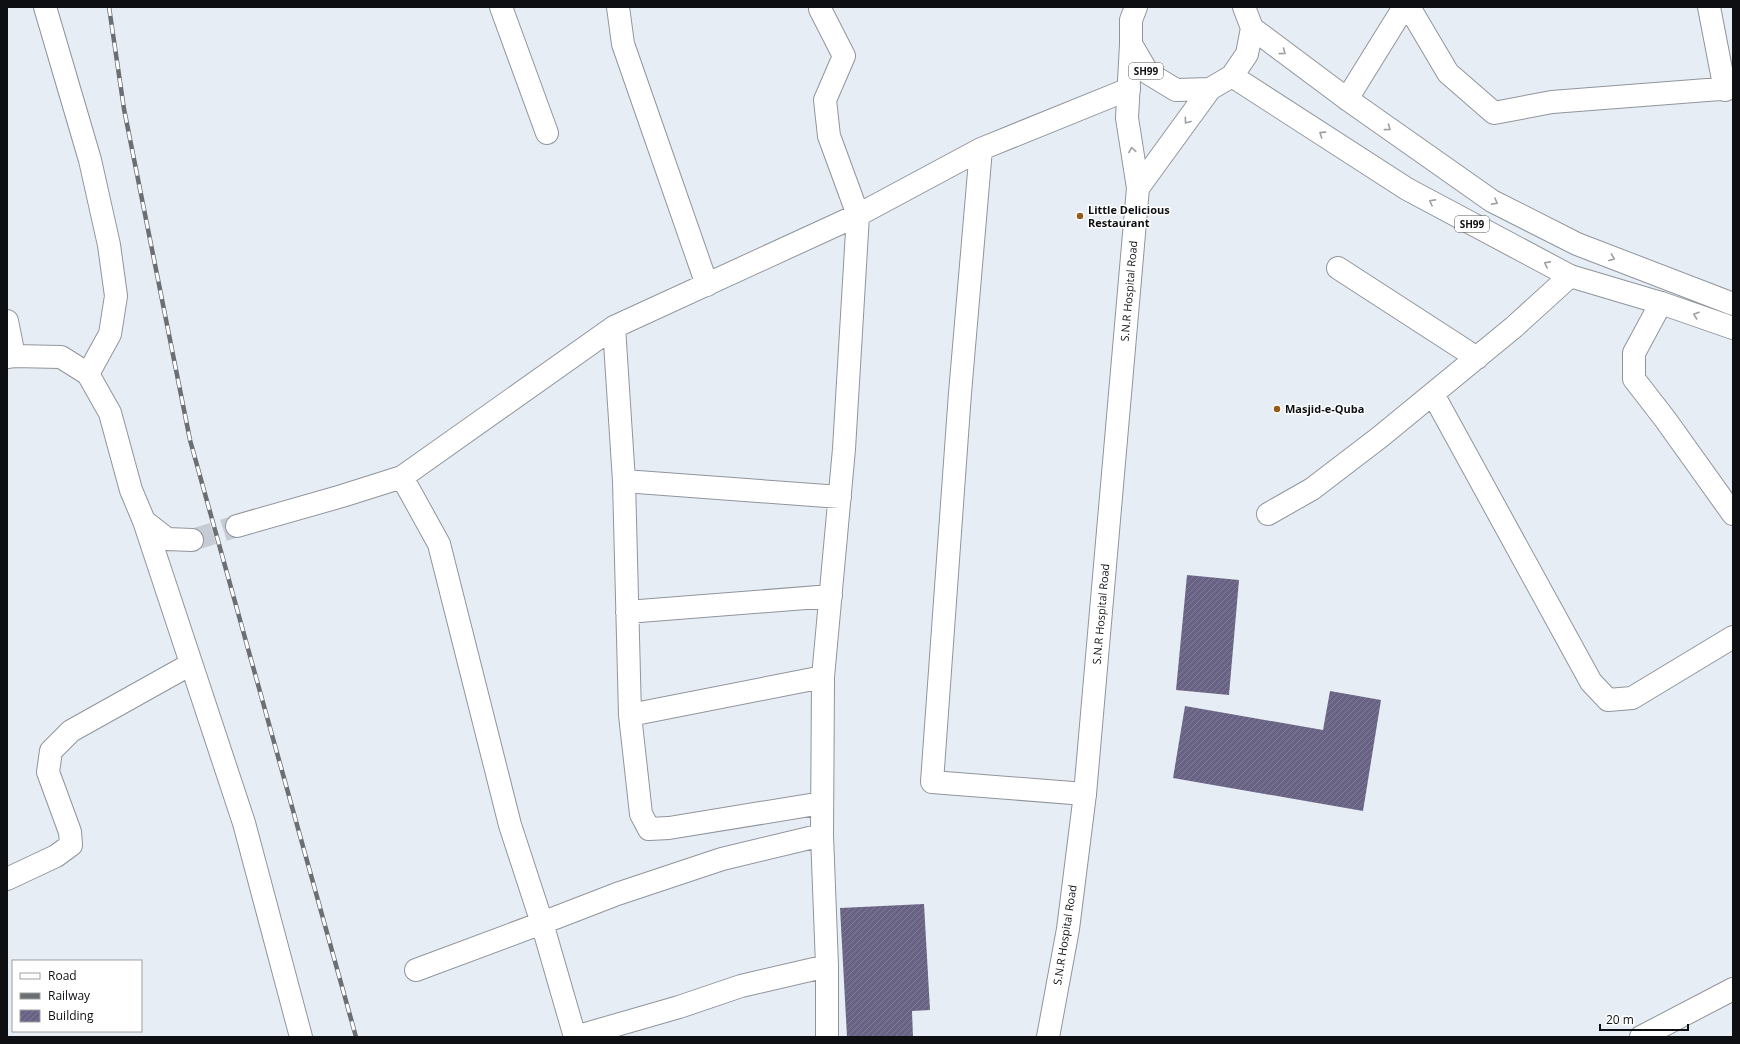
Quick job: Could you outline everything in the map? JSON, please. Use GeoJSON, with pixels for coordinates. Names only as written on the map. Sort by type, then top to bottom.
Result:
{"type":"FeatureCollection","features":[{"type":"Feature","properties":{"kind":"street"},"geometry":{"type":"LineString","coordinates":[[45,7],[90,160],[109,245],[116,296],[110,334],[88,374]]}},
{"type":"Feature","properties":{"kind":"street"},"geometry":{"type":"LineString","coordinates":[[501,7],[547,133]]}},
{"type":"Feature","properties":{"kind":"street"},"geometry":{"type":"LineString","coordinates":[[618,7],[623,44],[707,285]]}},
{"type":"Feature","properties":{"kind":"street"},"geometry":{"type":"LineString","coordinates":[[820,7],[844,56],[824,100],[829,136],[858,215],[840,496],[823,677],[822,835],[827,966],[827,1037]]}},
{"type":"Feature","properties":{"kind":"street","name":"SH99"},"geometry":{"type":"LineString","coordinates":[[1136,7],[1130,20],[1131,44],[1148,73],[1176,90],[1210,89],[1232,76],[1247,54],[1252,28],[1347,99],[1492,201],[1577,244],[1733,304]]}},
{"type":"Feature","properties":{"kind":"street"},"geometry":{"type":"LineString","coordinates":[[1244,7],[1252,28]]}},
{"type":"Feature","properties":{"kind":"street"},"geometry":{"type":"LineString","coordinates":[[1347,99],[1404,7]]}},
{"type":"Feature","properties":{"kind":"street"},"geometry":{"type":"LineString","coordinates":[[1409,7],[1448,73],[1494,113],[1552,102],[1729,89],[1709,7]]}},
{"type":"Feature","properties":{"kind":"street","name":"S.N.R Hospital Road"},"geometry":{"type":"LineString","coordinates":[[1048,1037],[1068,929],[1084,794],[1138,188],[1128,118],[1131,44]]}},
{"type":"Feature","properties":{"kind":"street","name":"SH99"},"geometry":{"type":"LineString","coordinates":[[1232,76],[1407,189],[1570,276],[1661,303],[1733,328]]}},
{"type":"Feature","properties":{"kind":"street"},"geometry":{"type":"LineString","coordinates":[[237,526],[402,477],[614,327],[858,215],[981,149],[1129,89]]}},
{"type":"Feature","properties":{"kind":"street"},"geometry":{"type":"LineString","coordinates":[[1138,188],[1210,89]]}},
{"type":"Feature","properties":{"kind":"street"},"geometry":{"type":"LineString","coordinates":[[981,149],[961,386],[932,782],[1084,794]]}},
{"type":"Feature","properties":{"kind":"street"},"geometry":{"type":"LineString","coordinates":[[1338,268],[1477,358]]}},
{"type":"Feature","properties":{"kind":"street"},"geometry":{"type":"LineString","coordinates":[[1268,514],[1312,489],[1380,438],[1514,327],[1570,276]]}},
{"type":"Feature","properties":{"kind":"street"},"geometry":{"type":"LineString","coordinates":[[1661,303],[1634,353],[1634,379],[1665,419],[1733,514]]}},
{"type":"Feature","properties":{"kind":"street"},"geometry":{"type":"LineString","coordinates":[[7,321],[10,356],[61,357],[88,374],[110,413],[131,490],[144,522],[244,823],[301,1037]]}},
{"type":"Feature","properties":{"kind":"street"},"geometry":{"type":"LineString","coordinates":[[614,327],[624,481],[630,715],[641,814],[649,829],[669,828],[822,803]]}},
{"type":"Feature","properties":{"kind":"street"},"geometry":{"type":"LineString","coordinates":[[1433,394],[1591,682],[1608,700],[1632,698],[1733,637]]}},
{"type":"Feature","properties":{"kind":"street"},"geometry":{"type":"LineString","coordinates":[[402,477],[439,544],[510,825],[542,923],[575,1037],[678,1007],[742,986],[827,966]]}},
{"type":"Feature","properties":{"kind":"street"},"geometry":{"type":"LineString","coordinates":[[624,481],[840,496]]}},
{"type":"Feature","properties":{"kind":"street"},"geometry":{"type":"LineString","coordinates":[[144,522],[166,539],[192,540]]}},
{"type":"Feature","properties":{"kind":"street"},"geometry":{"type":"LineString","coordinates":[[627,612],[831,596]]}},
{"type":"Feature","properties":{"kind":"street"},"geometry":{"type":"LineString","coordinates":[[7,879],[56,856],[71,846],[70,832],[48,772],[51,751],[72,731],[191,664]]}},
{"type":"Feature","properties":{"kind":"street"},"geometry":{"type":"LineString","coordinates":[[630,715],[823,677]]}},
{"type":"Feature","properties":{"kind":"street"},"geometry":{"type":"LineString","coordinates":[[416,970],[617,894],[722,860],[822,835]]}},
{"type":"Feature","properties":{"kind":"street"},"geometry":{"type":"LineString","coordinates":[[1642,1037],[1733,989]]}},
{"type":"Feature","properties":{"kind":"building"},"geometry":{"type":"Polygon","coordinates":[[[1187,575],[1239,580],[1229,695],[1176,690],[1187,575]]]}},
{"type":"Feature","properties":{"kind":"building"},"geometry":{"type":"Polygon","coordinates":[[[1330,691],[1381,700],[1363,811],[1173,778],[1185,706],[1323,730],[1330,691]]]}},
{"type":"Feature","properties":{"kind":"building"},"geometry":{"type":"Polygon","coordinates":[[[924,904],[930,1010],[912,1011],[913,1037],[847,1037],[840,908],[924,904]]]}},
{"type":"Feature","properties":{"kind":"tunnel"},"geometry":{"type":"LineString","coordinates":[[192,540],[237,526]]}},
{"type":"Feature","properties":{"kind":"railway"},"geometry":{"type":"LineString","coordinates":[[109,7],[124,109],[190,440],[356,1037]]}},
{"type":"Feature","properties":{"kind":"place","name":"Little Delicious Restaurant"},"geometry":{"type":"Point","coordinates":[1080,216]}},
{"type":"Feature","properties":{"kind":"place","name":"Masjid-e-Quba"},"geometry":{"type":"Point","coordinates":[1277,409]}}]}
